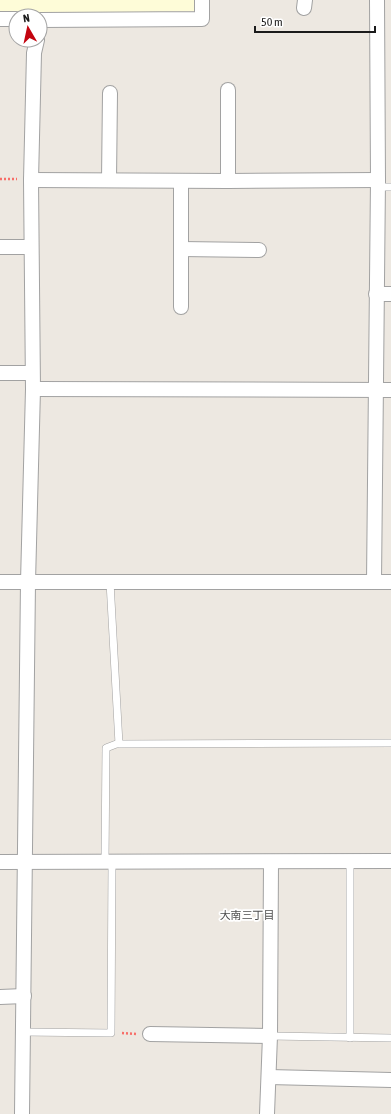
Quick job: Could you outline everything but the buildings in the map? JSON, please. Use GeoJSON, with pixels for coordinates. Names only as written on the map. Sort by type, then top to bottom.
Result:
{"type":"FeatureCollection","features":[{"type":"Feature","properties":{"kind":"street"},"geometry":{"type":"LineString","coordinates":[[48,23],[202,18],[202,0]]}},
{"type":"Feature","properties":{"kind":"street"},"geometry":{"type":"LineString","coordinates":[[374,582],[376,294],[382,185],[377,0]]}},
{"type":"Feature","properties":{"kind":"street"},"geometry":{"type":"LineString","coordinates":[[22,1114],[28,582],[33,389],[31,180],[35,48]]}},
{"type":"Feature","properties":{"kind":"street"},"geometry":{"type":"LineString","coordinates":[[228,90],[228,181]]}},
{"type":"Feature","properties":{"kind":"street"},"geometry":{"type":"LineString","coordinates":[[109,180],[110,93]]}},
{"type":"Feature","properties":{"kind":"street"},"geometry":{"type":"LineString","coordinates":[[31,180],[228,181],[382,185]]}},
{"type":"Feature","properties":{"kind":"street"},"geometry":{"type":"LineString","coordinates":[[181,181],[181,307]]}},
{"type":"Feature","properties":{"kind":"street"},"geometry":{"type":"LineString","coordinates":[[0,247],[31,248]]}},
{"type":"Feature","properties":{"kind":"street"},"geometry":{"type":"LineString","coordinates":[[181,249],[259,250]]}},
{"type":"Feature","properties":{"kind":"street"},"geometry":{"type":"LineString","coordinates":[[376,294],[391,294]]}},
{"type":"Feature","properties":{"kind":"street"},"geometry":{"type":"LineString","coordinates":[[0,373],[32,373]]}},
{"type":"Feature","properties":{"kind":"street"},"geometry":{"type":"LineString","coordinates":[[33,389],[391,390]]}},
{"type":"Feature","properties":{"kind":"street"},"geometry":{"type":"LineString","coordinates":[[0,582],[391,582]]}},
{"type":"Feature","properties":{"kind":"street"},"geometry":{"type":"LineString","coordinates":[[0,862],[109,863],[391,861]]}},
{"type":"Feature","properties":{"kind":"street"},"geometry":{"type":"LineString","coordinates":[[266,1114],[270,1036],[271,862]]}},
{"type":"Feature","properties":{"kind":"street"},"geometry":{"type":"LineString","coordinates":[[0,997],[24,996]]}},
{"type":"Feature","properties":{"kind":"street"},"geometry":{"type":"LineString","coordinates":[[150,1034],[270,1036]]}},
{"type":"Feature","properties":{"kind":"street"},"geometry":{"type":"LineString","coordinates":[[269,1077],[391,1080]]}},
{"type":"Feature","properties":{"kind":"lane"},"geometry":{"type":"LineString","coordinates":[[110,582],[119,743]]}},
{"type":"Feature","properties":{"kind":"lane"},"geometry":{"type":"LineString","coordinates":[[23,1032],[111,1033],[106,748],[119,743],[391,743]]}},
{"type":"Feature","properties":{"kind":"lane"},"geometry":{"type":"LineString","coordinates":[[350,861],[350,1038]]}},
{"type":"Feature","properties":{"kind":"lane"},"geometry":{"type":"LineString","coordinates":[[270,1036],[391,1038]]}},
{"type":"Feature","properties":{"kind":"path"},"geometry":{"type":"LineString","coordinates":[[111,1033],[150,1034]]}},
{"type":"Feature","properties":{"kind":"shaded area"},"geometry":{"type":"Polygon","coordinates":[[[0,0],[197,0],[198,11],[48,14],[48,8],[8,8],[8,13],[0,13],[0,0]]]}},
{"type":"Feature","properties":{"kind":"district","name":"大南三丁目"},"geometry":{"type":"Point","coordinates":[247,915]}}]}
